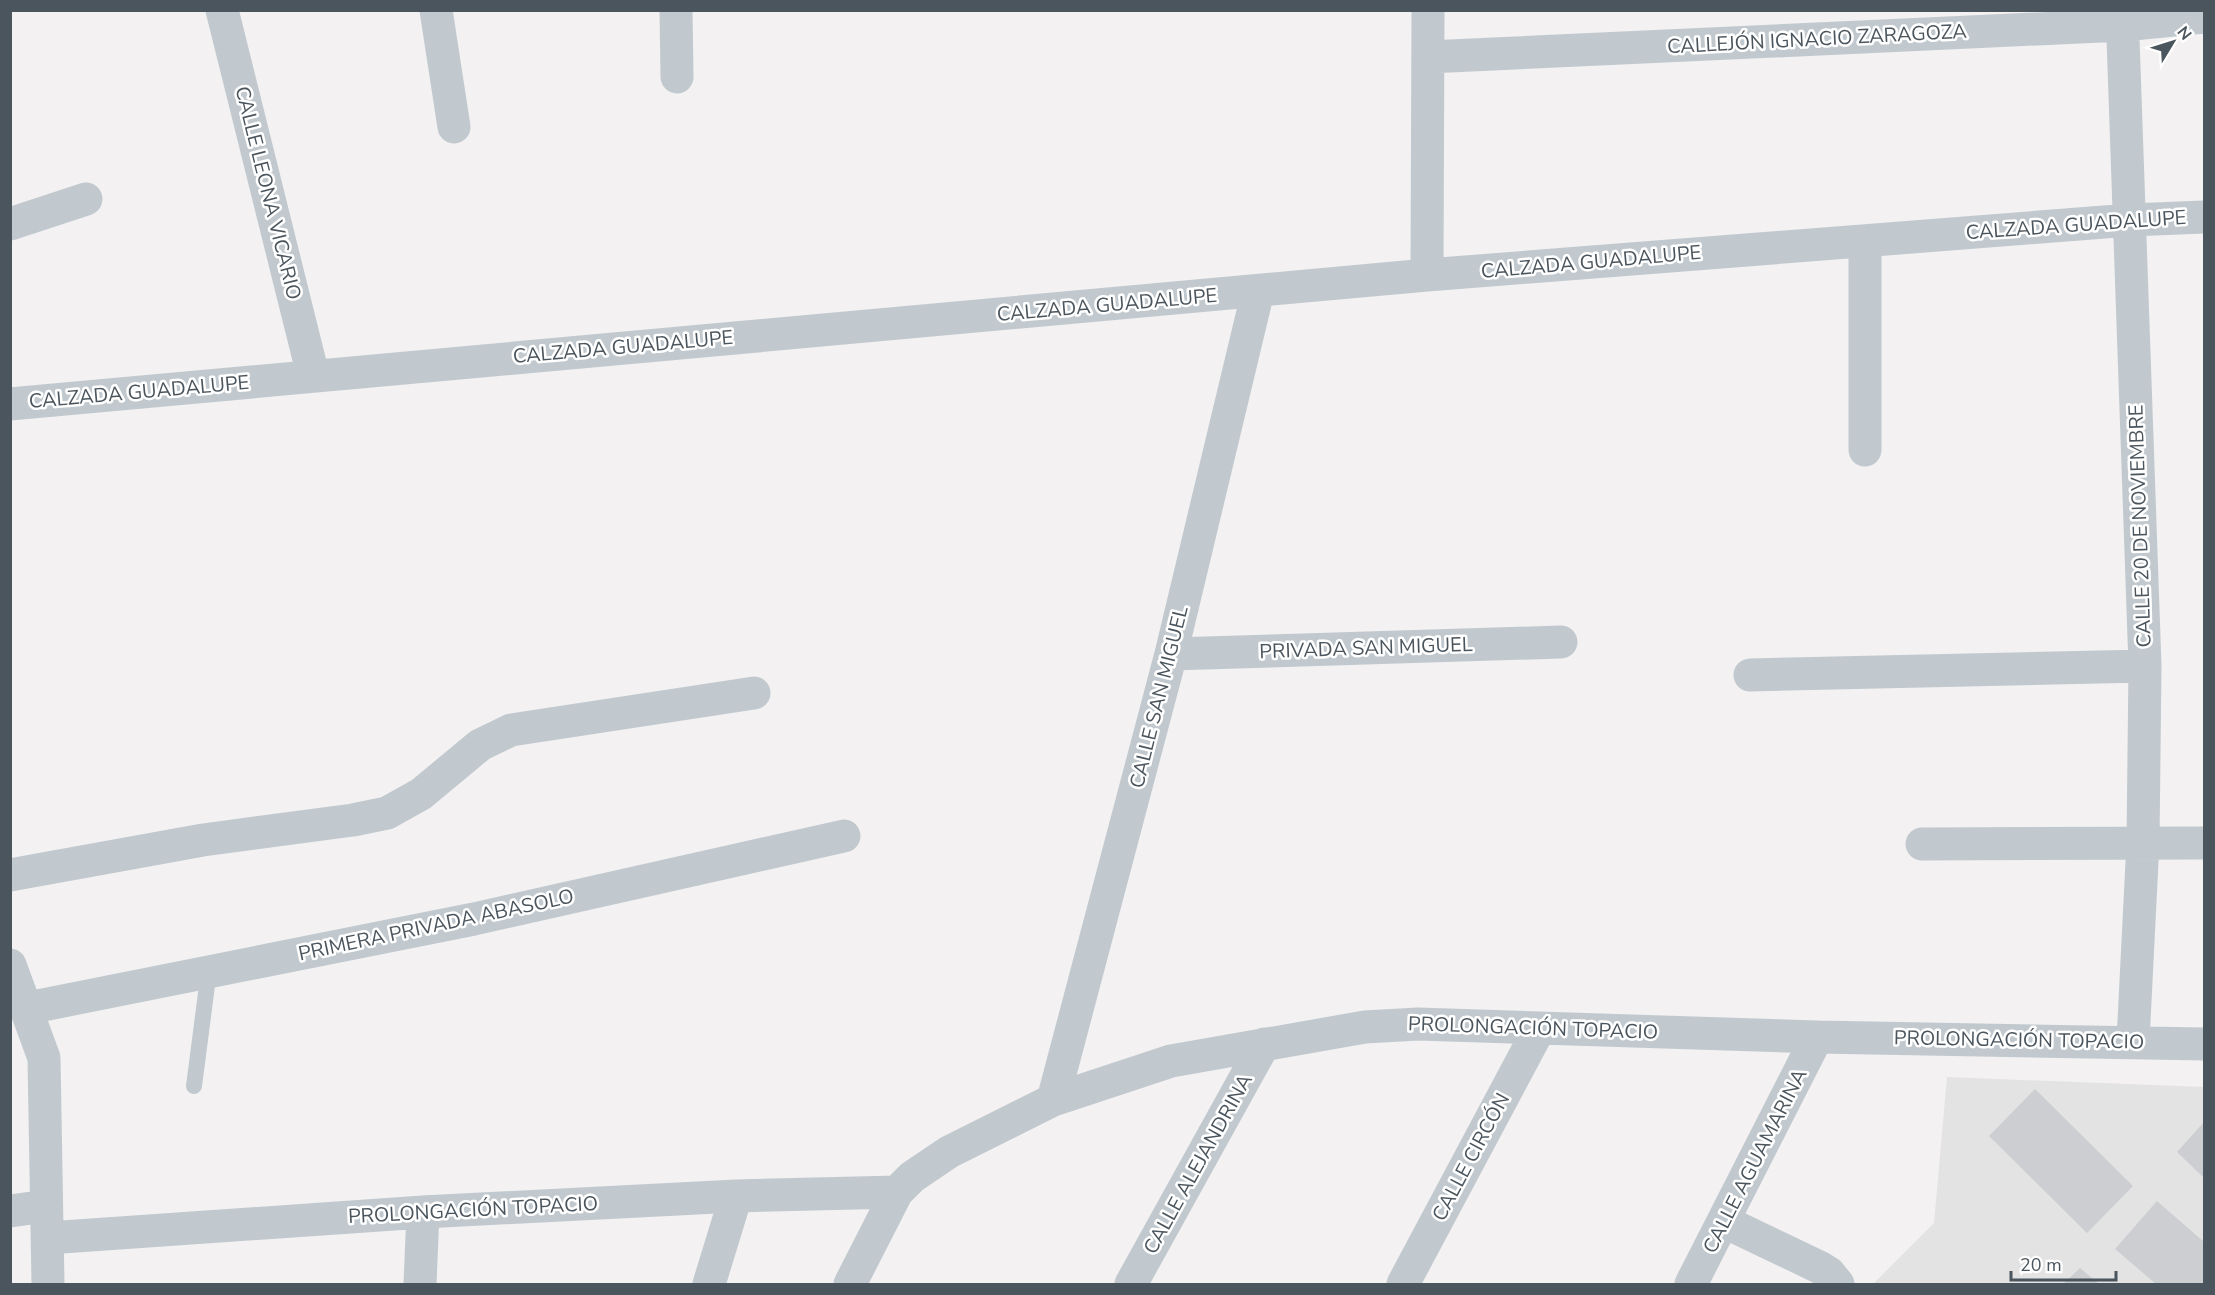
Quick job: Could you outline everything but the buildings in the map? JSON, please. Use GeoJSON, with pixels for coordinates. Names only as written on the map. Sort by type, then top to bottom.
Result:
{"type":"FeatureCollection","features":[{"type":"Feature","properties":{"kind":"street","name":"CALLE LEONA VICARIO"},"geometry":{"type":"LineString","coordinates":[[222,10],[313,375]]}},
{"type":"Feature","properties":{"kind":"street"},"geometry":{"type":"LineString","coordinates":[[436,10],[454,127]]}},
{"type":"Feature","properties":{"kind":"street"},"geometry":{"type":"LineString","coordinates":[[676,10],[677,77]]}},
{"type":"Feature","properties":{"kind":"street"},"geometry":{"type":"LineString","coordinates":[[1427,275],[1428,10]]}},
{"type":"Feature","properties":{"kind":"street","name":"CALLEJÓN IGNACIO ZARAGOZA"},"geometry":{"type":"LineString","coordinates":[[1428,57],[2122,18],[2205,16]]}},
{"type":"Feature","properties":{"kind":"street","name":"CALLE 20 DE NOVIEMBRE"},"geometry":{"type":"LineString","coordinates":[[2122,18],[2145,666],[2143,842],[2133,1041]]}},
{"type":"Feature","properties":{"kind":"street"},"geometry":{"type":"LineString","coordinates":[[10,224],[86,199]]}},
{"type":"Feature","properties":{"kind":"street","name":"CALZADA GUADALUPE"},"geometry":{"type":"LineString","coordinates":[[10,404],[1427,275],[2130,220],[2205,217]]}},
{"type":"Feature","properties":{"kind":"street"},"geometry":{"type":"LineString","coordinates":[[1865,241],[1865,450]]}},
{"type":"Feature","properties":{"kind":"street","name":"CALLE SAN MIGUEL"},"geometry":{"type":"LineString","coordinates":[[1053,1100],[1171,654],[1258,291]]}},
{"type":"Feature","properties":{"kind":"street","name":"PRIVADA SAN MIGUEL"},"geometry":{"type":"LineString","coordinates":[[1171,654],[1561,642]]}},
{"type":"Feature","properties":{"kind":"street"},"geometry":{"type":"LineString","coordinates":[[1750,675],[2145,666]]}},
{"type":"Feature","properties":{"kind":"street"},"geometry":{"type":"LineString","coordinates":[[10,875],[203,840],[353,820],[387,813],[420,794],[480,745],[511,730],[754,693]]}},
{"type":"Feature","properties":{"kind":"street","name":"PRIMERA PRIVADA ABASOLO"},"geometry":{"type":"LineString","coordinates":[[27,1008],[474,919],[844,836]]}},
{"type":"Feature","properties":{"kind":"street"},"geometry":{"type":"LineString","coordinates":[[1922,844],[2205,843]]}},
{"type":"Feature","properties":{"kind":"street"},"geometry":{"type":"LineString","coordinates":[[10,965],[44,1058],[48,1284]]}},
{"type":"Feature","properties":{"kind":"street","name":"PROLONGACIÓN TOPACIO"},"geometry":{"type":"LineString","coordinates":[[850,1284],[897,1192],[920,1171],[949,1152],[1053,1100],[1171,1061],[1264,1044],[1387,1025],[1817,1037],[2205,1044]]}},
{"type":"Feature","properties":{"kind":"street","name":"CALLE CIRCÓN"},"geometry":{"type":"LineString","coordinates":[[1403,1284],[1539,1029]]}},
{"type":"Feature","properties":{"kind":"street","name":"CALLE AGUAMARINA"},"geometry":{"type":"LineString","coordinates":[[1691,1284],[1725,1222],[1817,1037]]}},
{"type":"Feature","properties":{"kind":"street","name":"CALLE ALEJANDRINA"},"geometry":{"type":"LineString","coordinates":[[1131,1284],[1264,1044]]}},
{"type":"Feature","properties":{"kind":"street","name":"PROLONGACIÓN TOPACIO"},"geometry":{"type":"LineString","coordinates":[[10,1211],[47,1222],[423,1212],[735,1196],[897,1192]]}},
{"type":"Feature","properties":{"kind":"street"},"geometry":{"type":"LineString","coordinates":[[709,1284],[735,1196]]}},
{"type":"Feature","properties":{"kind":"street"},"geometry":{"type":"LineString","coordinates":[[420,1284],[423,1212]]}},
{"type":"Feature","properties":{"kind":"street"},"geometry":{"type":"LineString","coordinates":[[1725,1222],[1821,1268],[1829,1273],[1838,1284]]}},
{"type":"Feature","properties":{"kind":"lane"},"geometry":{"type":"LineString","coordinates":[[194,1086],[209,970]]}},
{"type":"Feature","properties":{"kind":"shaded area"},"geometry":{"type":"Polygon","coordinates":[[[1947,1077],[2204,1087],[2204,1284],[1873,1284],[1934,1223],[1947,1077]]]}}]}
